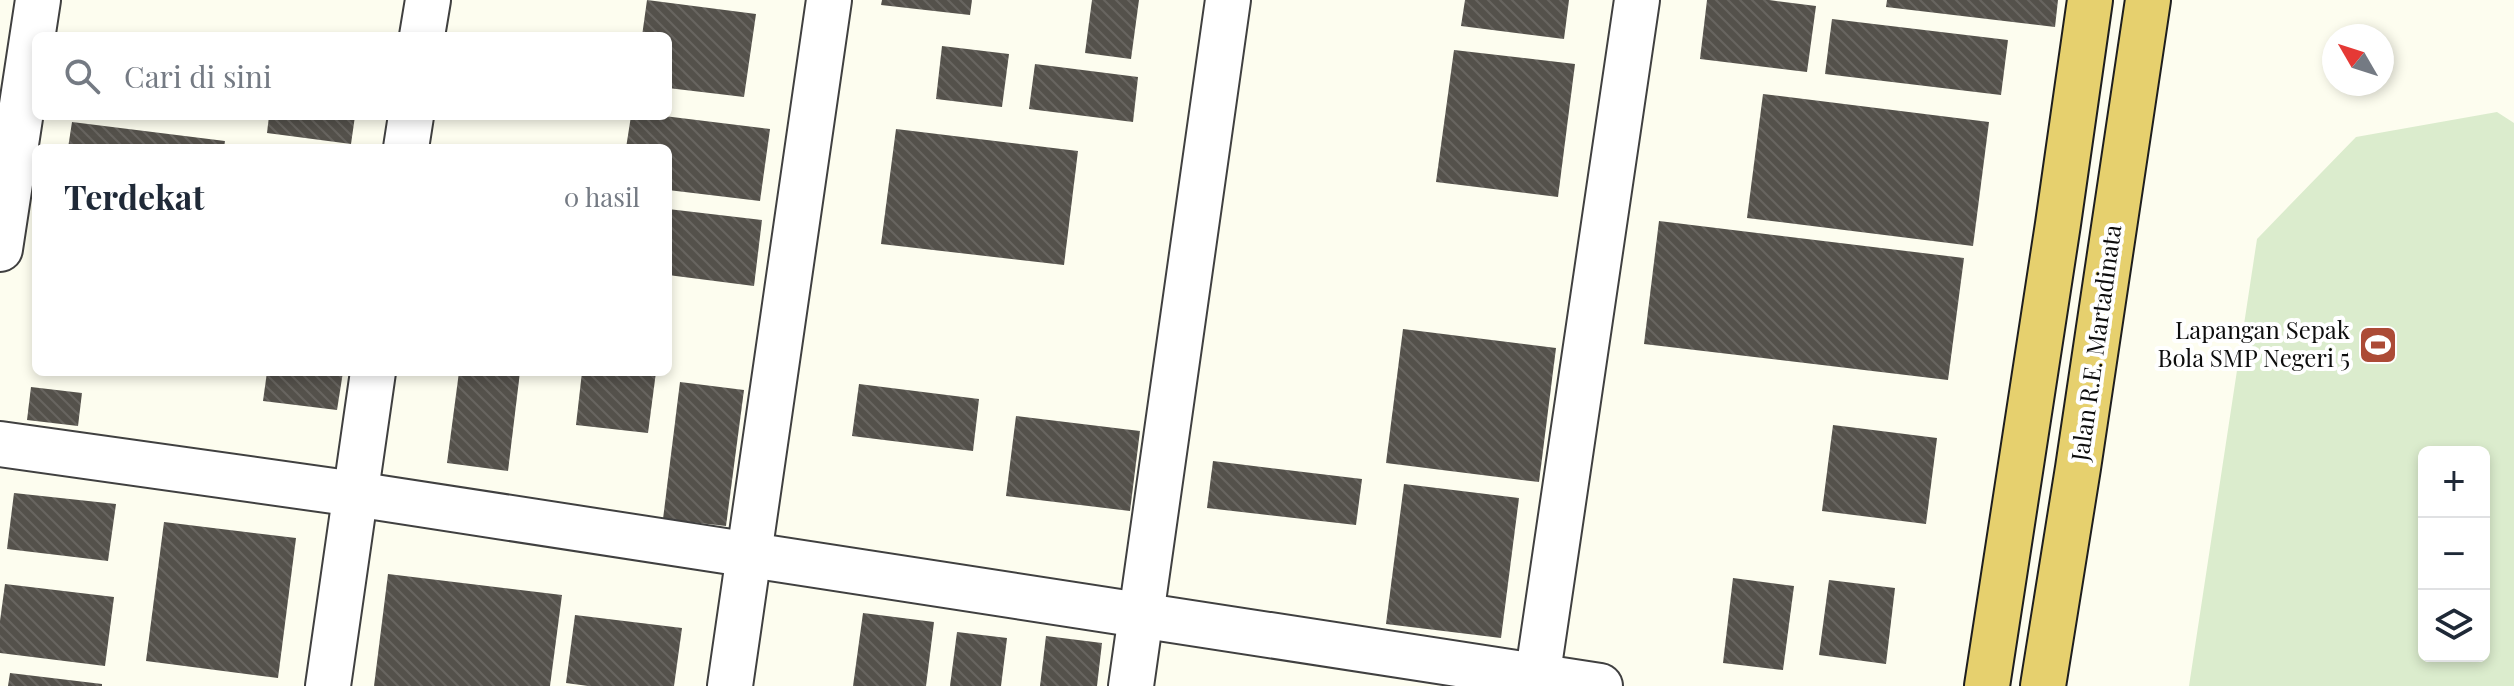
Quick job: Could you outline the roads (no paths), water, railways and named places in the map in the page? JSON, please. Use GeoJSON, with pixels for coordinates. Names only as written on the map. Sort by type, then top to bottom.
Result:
{"type":"FeatureCollection","features":[{"type":"Feature","properties":{"kind":"highway"},"geometry":{"type":"LineString","coordinates":[[1987,686],[2087,17],[2145,21]]}},
{"type":"Feature","properties":{"kind":"highway","name":"Jalan R.E. Martadinata"},"geometry":{"type":"LineString","coordinates":[[2043,686],[2145,21]]}},
{"type":"Feature","properties":{"kind":"street"},"geometry":{"type":"LineString","coordinates":[[33,32],[38,0]]}},
{"type":"Feature","properties":{"kind":"street"},"geometry":{"type":"LineString","coordinates":[[423,32],[428,0]]}},
{"type":"Feature","properties":{"kind":"street"},"geometry":{"type":"LineString","coordinates":[[730,686],[829,0]]}},
{"type":"Feature","properties":{"kind":"street"},"geometry":{"type":"LineString","coordinates":[[1131,686],[1228,0]]}},
{"type":"Feature","properties":{"kind":"street"},"geometry":{"type":"LineString","coordinates":[[1537,681],[1637,0]]}},
{"type":"Feature","properties":{"kind":"street"},"geometry":{"type":"LineString","coordinates":[[0,249],[32,39]]}},
{"type":"Feature","properties":{"kind":"street"},"geometry":{"type":"LineString","coordinates":[[407,144],[410,120]]}},
{"type":"Feature","properties":{"kind":"street"},"geometry":{"type":"LineString","coordinates":[[328,686],[372,376]]}},
{"type":"Feature","properties":{"kind":"street"},"geometry":{"type":"LineString","coordinates":[[0,444],[355,494],[1537,681],[1600,686]]}},
{"type":"Feature","properties":{"kind":"place","name":"Lapangan Sepak Bola SMP Negeri 5"},"geometry":{"type":"Point","coordinates":[2378,345]}}]}
